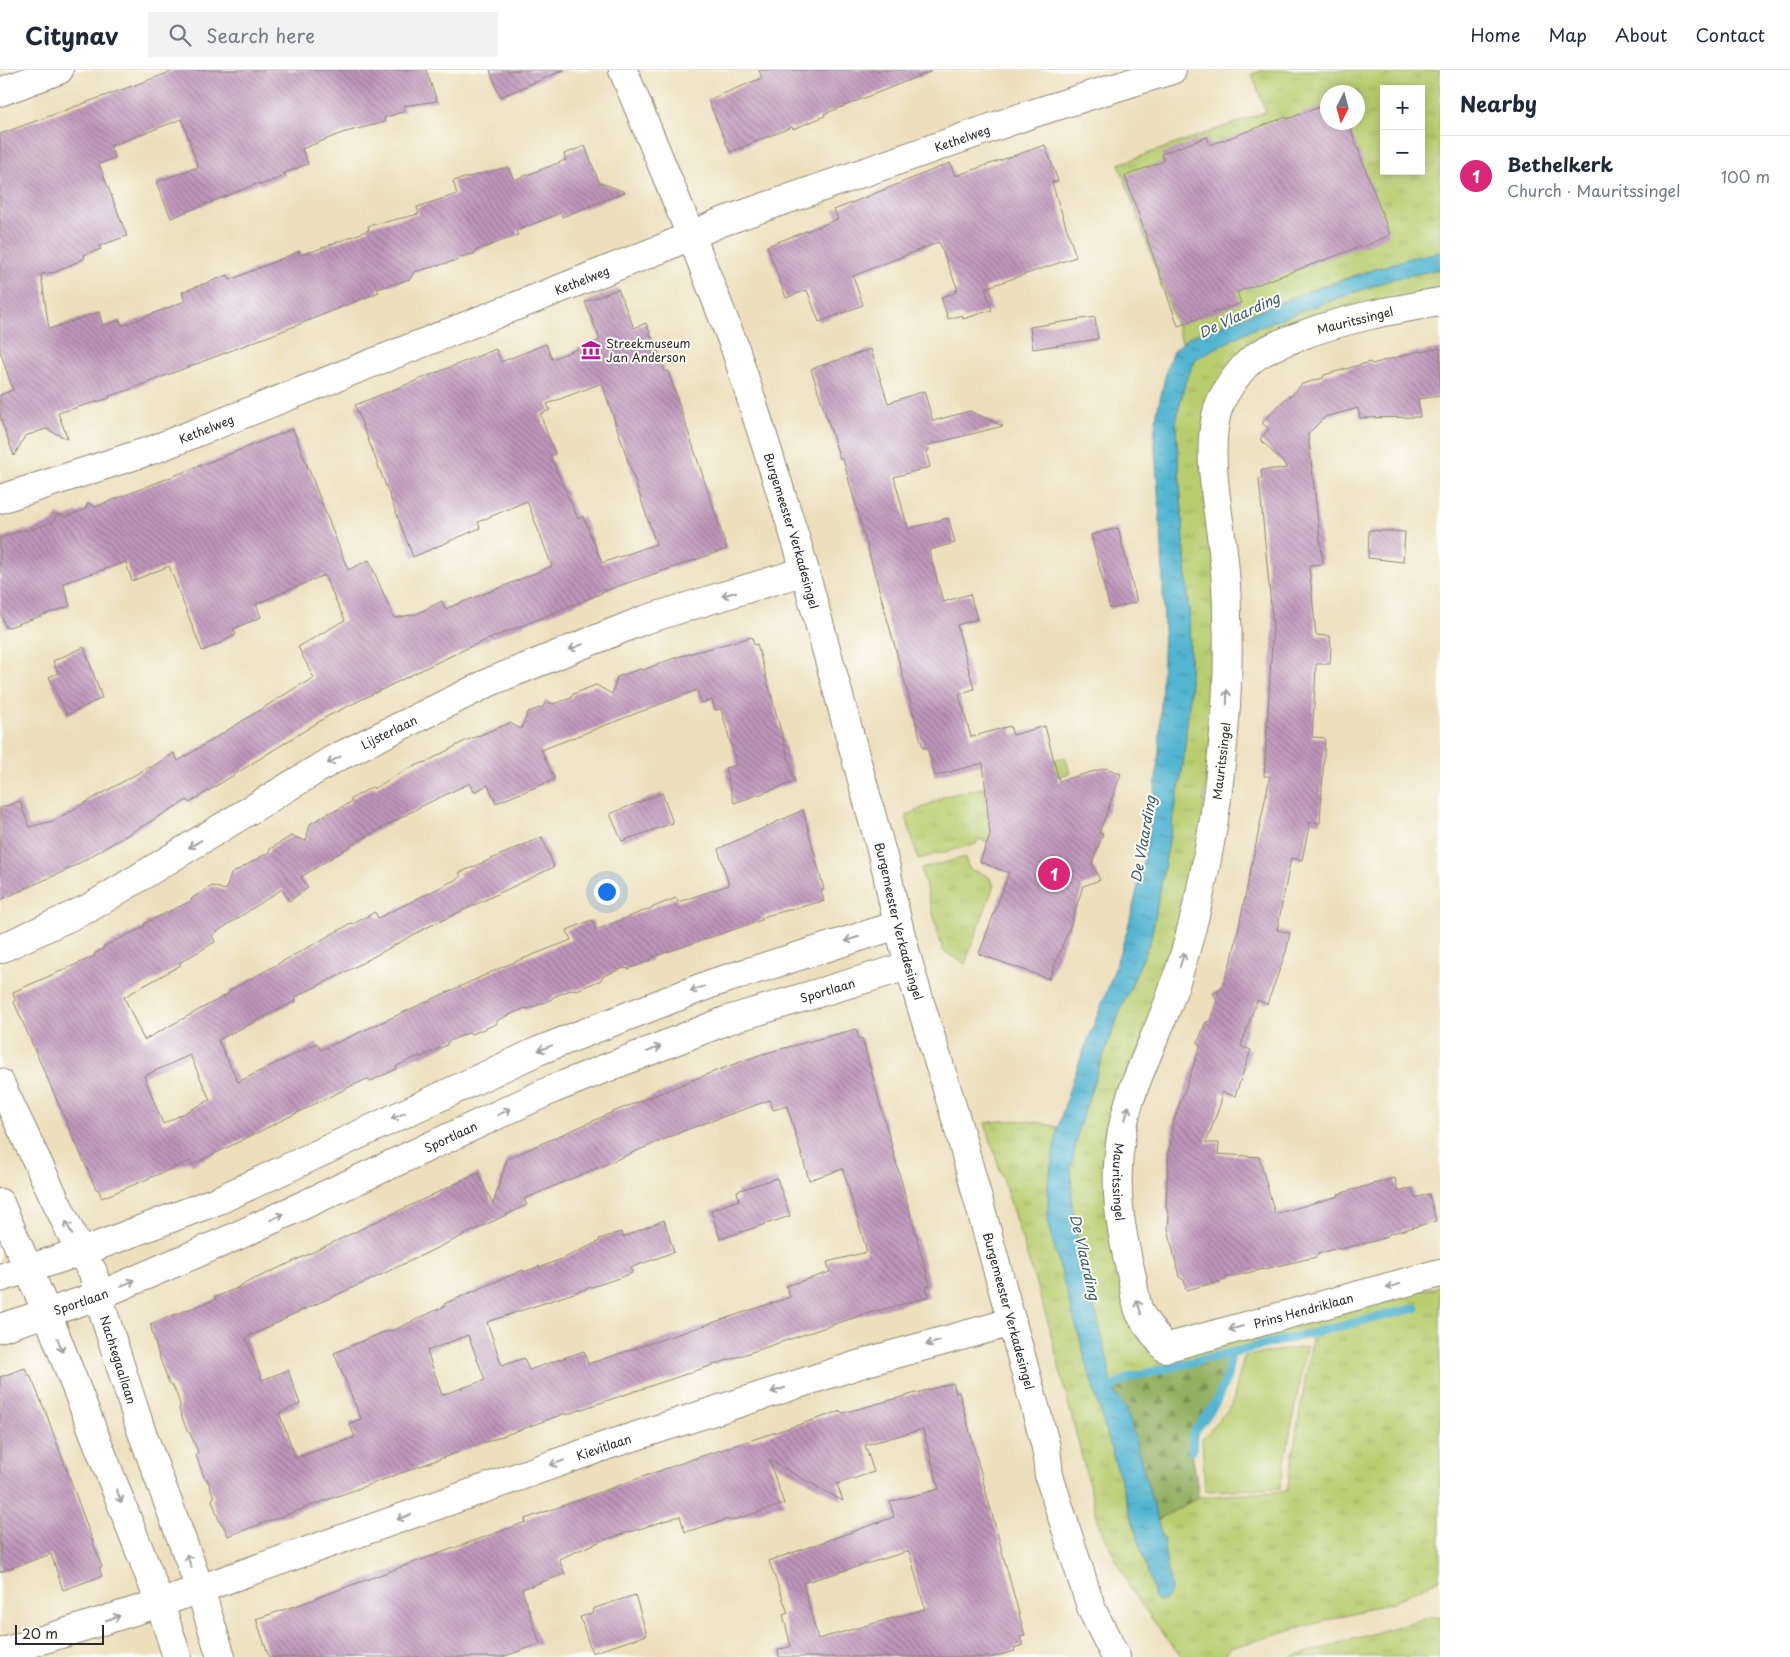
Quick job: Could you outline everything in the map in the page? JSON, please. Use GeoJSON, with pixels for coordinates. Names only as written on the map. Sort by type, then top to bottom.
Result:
{"type":"FeatureCollection","features":[{"type":"Feature","properties":{"kind":"street"},"geometry":{"type":"LineString","coordinates":[[0,92],[59,70]]}},
{"type":"Feature","properties":{"kind":"street","name":"Burgemeester Verkadesingel"},"geometry":{"type":"LineString","coordinates":[[623,70],[735,348],[804,570],[886,868],[908,966],[957,1125],[1046,1447],[1049,1476],[1092,1610],[1116,1657]]}},
{"type":"Feature","properties":{"kind":"street","name":"Kethelweg"},"geometry":{"type":"LineString","coordinates":[[0,499],[155,448],[691,236],[719,223],[1030,114],[1170,70]]}},
{"type":"Feature","properties":{"kind":"street","name":"Mauritssingel"},"geometry":{"type":"LineString","coordinates":[[1165,1348],[1140,1312],[1124,1243],[1118,1206],[1118,1170],[1121,1135],[1130,1103],[1168,1003],[1194,918],[1208,856],[1222,760],[1226,723],[1228,618],[1212,460],[1214,428],[1222,400],[1236,377],[1256,356],[1284,342],[1326,326],[1398,309],[1440,302]]}},
{"type":"Feature","properties":{"kind":"street","name":"Lijsterlaan"},"geometry":{"type":"LineString","coordinates":[[0,949],[89,908],[334,759],[492,681],[644,620],[804,570]]}},
{"type":"Feature","properties":{"kind":"street"},"geometry":{"type":"LineString","coordinates":[[0,1278],[80,1252],[218,1200],[538,1051],[713,983],[898,925]]}},
{"type":"Feature","properties":{"kind":"street","name":"Sportlaan"},"geometry":{"type":"LineString","coordinates":[[0,1328],[98,1296],[237,1236],[562,1086],[728,1020],[908,966]]}},
{"type":"Feature","properties":{"kind":"street","name":"Nachtegaallaan"},"geometry":{"type":"LineString","coordinates":[[0,1083],[80,1252],[93,1272],[98,1296],[140,1427],[200,1589],[221,1657]]}},
{"type":"Feature","properties":{"kind":"street"},"geometry":{"type":"LineString","coordinates":[[0,1203],[47,1313],[160,1603],[177,1657]]}},
{"type":"Feature","properties":{"kind":"street","name":"Prins Hendriklaan"},"geometry":{"type":"LineString","coordinates":[[1165,1348],[1440,1273]]}},
{"type":"Feature","properties":{"kind":"street","name":"Kievitlaan"},"geometry":{"type":"LineString","coordinates":[[200,1589],[608,1445],[870,1361],[1012,1322]]}},
{"type":"Feature","properties":{"kind":"street"},"geometry":{"type":"LineString","coordinates":[[0,1653],[200,1589]]}},
{"type":"Feature","properties":{"kind":"street","name":"Burgemeester Verkadesingel"},"geometry":{"type":"LineString","coordinates":[[1092,1610],[1098,1657]]}},
{"type":"Feature","properties":{"kind":"green space"},"geometry":{"type":"Polygon","coordinates":[[[1265,70],[1440,70],[1440,252],[1416,257],[1344,279],[1206,330],[1182,342],[1119,164],[1266,112],[1252,74],[1265,70]]]}},
{"type":"Feature","properties":{"kind":"green space"},"geometry":{"type":"Polygon","coordinates":[[[1440,269],[1440,294],[1381,305],[1221,388],[1220,637],[1198,867],[1116,1126],[1142,1338],[1440,1287],[1440,1579],[1392,1602],[1230,1648],[1224,1657],[1181,1657],[1134,1595],[1100,1528],[1047,1319],[985,1123],[1022,1121],[1058,1127],[1048,1184],[1048,1225],[1101,1415],[1153,1590],[1153,1597],[1157,1601],[1163,1540],[1157,1520],[1199,1497],[1287,1491],[1313,1333],[1131,1377],[1111,1387],[1108,1362],[1074,1222],[1071,1169],[1078,1131],[1119,1014],[1151,939],[1183,766],[1190,691],[1190,660],[1189,612],[1176,426],[1179,409],[1186,382],[1196,359],[1246,332],[1393,279],[1440,269]]]}},
{"type":"Feature","properties":{"kind":"green space"},"geometry":{"type":"Polygon","coordinates":[[[1065,757],[1070,773],[1029,785],[1029,789],[983,801],[996,845],[978,839],[976,844],[918,859],[906,816],[945,796],[991,786],[1026,767],[1065,757]]]}},
{"type":"Feature","properties":{"kind":"green space"},"geometry":{"type":"Polygon","coordinates":[[[965,857],[969,869],[988,876],[994,885],[965,964],[943,951],[921,869],[965,857]]]}},
{"type":"Feature","properties":{"kind":"green space"},"geometry":{"type":"Polygon","coordinates":[[[1306,1347],[1280,1488],[1205,1491],[1202,1439],[1232,1405],[1244,1356],[1306,1347]]]}},
{"type":"Feature","properties":{"kind":"green space"},"geometry":{"type":"Polygon","coordinates":[[[1231,1353],[1227,1377],[1216,1402],[1193,1434],[1192,1451],[1199,1497],[1157,1520],[1144,1472],[1111,1387],[1131,1377],[1231,1353]]]}},
{"type":"Feature","properties":{"kind":"green space"},"geometry":{"type":"Polygon","coordinates":[[[1430,1617],[1440,1617],[1440,1657],[1292,1657],[1430,1617]]]}},
{"type":"Feature","properties":{"kind":"water"},"geometry":{"type":"Polygon","coordinates":[[[1440,252],[1440,269],[1393,279],[1304,310],[1246,332],[1196,359],[1183,391],[1179,410],[1176,426],[1189,612],[1190,660],[1190,691],[1183,766],[1151,939],[1119,1014],[1094,1081],[1078,1131],[1071,1169],[1074,1222],[1108,1362],[1111,1387],[1127,1410],[1163,1540],[1171,1591],[1168,1597],[1162,1601],[1153,1597],[1153,1589],[1101,1415],[1048,1225],[1048,1184],[1058,1127],[1072,1081],[1108,988],[1127,931],[1152,816],[1159,752],[1164,630],[1162,549],[1154,435],[1157,412],[1168,364],[1173,351],[1188,338],[1304,293],[1409,258],[1440,252]]]}},
{"type":"Feature","properties":{"kind":"building"},"geometry":{"type":"Polygon","coordinates":[[[176,70],[426,70],[437,101],[403,106],[405,111],[384,118],[385,122],[342,133],[302,149],[308,164],[284,173],[285,176],[260,185],[259,183],[171,218],[156,182],[198,167],[182,119],[110,146],[115,158],[99,164],[127,236],[99,246],[101,249],[84,255],[85,258],[56,272],[41,274],[49,329],[99,312],[103,326],[120,320],[122,326],[185,301],[182,292],[228,275],[230,280],[300,251],[301,255],[311,252],[369,230],[368,226],[419,214],[417,207],[457,194],[453,181],[508,167],[514,180],[566,160],[564,154],[585,146],[599,182],[625,192],[562,217],[561,213],[516,231],[518,235],[475,251],[476,253],[457,258],[458,260],[414,272],[410,279],[377,289],[379,292],[290,328],[109,396],[110,398],[58,413],[68,439],[46,429],[25,436],[14,456],[0,417],[0,395],[13,390],[0,351],[0,134],[176,70]]]}},
{"type":"Feature","properties":{"kind":"building"},"geometry":{"type":"Polygon","coordinates":[[[490,70],[564,70],[500,97],[490,70]]]}},
{"type":"Feature","properties":{"kind":"building"},"geometry":{"type":"Polygon","coordinates":[[[759,70],[932,71],[824,114],[825,116],[793,129],[792,127],[730,152],[708,100],[762,78],[759,70]]]}},
{"type":"Feature","properties":{"kind":"building"},"geometry":{"type":"Polygon","coordinates":[[[1320,107],[1320,130],[1351,130],[1390,235],[1361,248],[1237,292],[1241,303],[1178,326],[1125,176],[1164,161],[1161,154],[1207,137],[1210,145],[1286,117],[1287,119],[1320,107]]]}},
{"type":"Feature","properties":{"kind":"building"},"geometry":{"type":"Polygon","coordinates":[[[1045,145],[1058,181],[1052,183],[1076,257],[985,288],[992,310],[963,319],[962,315],[948,319],[941,297],[955,293],[958,290],[939,242],[853,276],[863,305],[819,322],[807,290],[786,298],[767,246],[838,219],[834,210],[950,163],[955,176],[1045,145]]]}},
{"type":"Feature","properties":{"kind":"building"},"geometry":{"type":"Polygon","coordinates":[[[618,289],[634,328],[646,323],[665,371],[668,371],[727,549],[601,592],[444,659],[328,716],[189,803],[187,800],[69,869],[0,900],[0,808],[20,801],[29,827],[53,821],[174,753],[178,761],[314,678],[298,647],[345,620],[324,575],[256,604],[261,617],[233,629],[236,634],[202,651],[169,566],[132,581],[126,562],[63,583],[70,606],[6,628],[0,612],[0,538],[53,522],[57,514],[65,517],[85,510],[88,503],[95,507],[293,429],[348,570],[369,560],[394,618],[416,614],[442,601],[445,609],[504,586],[552,566],[527,501],[478,522],[480,528],[413,557],[355,405],[496,349],[501,362],[546,344],[552,359],[600,340],[585,302],[618,289]],[[602,383],[547,404],[550,410],[540,414],[555,454],[550,456],[578,519],[583,516],[602,563],[656,544],[602,383]]]}},
{"type":"Feature","properties":{"kind":"building"},"geometry":{"type":"Polygon","coordinates":[[[1095,317],[1098,339],[1033,349],[1030,327],[1095,317]]]}},
{"type":"Feature","properties":{"kind":"building"},"geometry":{"type":"Polygon","coordinates":[[[1440,348],[1440,396],[1418,399],[1420,417],[1360,418],[1358,408],[1325,417],[1308,434],[1323,564],[1309,565],[1316,635],[1330,636],[1331,647],[1330,664],[1316,664],[1312,737],[1325,738],[1320,823],[1310,822],[1302,860],[1291,858],[1277,930],[1290,933],[1286,952],[1267,1004],[1257,1000],[1241,1046],[1251,1050],[1235,1096],[1221,1092],[1221,1102],[1206,1143],[1219,1143],[1218,1154],[1259,1157],[1275,1214],[1395,1178],[1398,1192],[1412,1188],[1415,1198],[1429,1194],[1436,1221],[1389,1234],[1387,1237],[1371,1242],[1340,1249],[1337,1248],[1318,1254],[1316,1257],[1225,1278],[1226,1280],[1186,1290],[1184,1280],[1179,1277],[1168,1228],[1169,1217],[1166,1207],[1169,1146],[1171,1144],[1172,1126],[1200,1047],[1198,1042],[1206,1022],[1210,1021],[1217,1001],[1213,993],[1221,990],[1233,955],[1270,776],[1264,776],[1273,627],[1259,479],[1262,479],[1261,470],[1288,468],[1260,439],[1269,429],[1262,423],[1302,384],[1323,378],[1324,375],[1370,362],[1372,364],[1419,351],[1440,348]]]}},
{"type":"Feature","properties":{"kind":"building"},"geometry":{"type":"Polygon","coordinates":[[[871,349],[888,403],[924,391],[933,421],[970,411],[1003,426],[928,445],[929,450],[926,451],[930,467],[894,477],[908,529],[948,518],[949,520],[955,543],[929,550],[943,602],[970,594],[977,619],[957,625],[974,689],[959,694],[971,737],[1010,726],[1013,735],[1045,726],[1059,781],[1106,768],[1121,774],[1099,833],[1103,834],[1092,864],[1100,880],[1083,886],[1071,924],[1049,979],[979,954],[1009,873],[980,862],[990,835],[983,763],[935,776],[927,747],[923,748],[843,459],[840,459],[811,369],[871,349]]]}},
{"type":"Feature","properties":{"kind":"building"},"geometry":{"type":"Polygon","coordinates":[[[1118,528],[1137,602],[1110,609],[1091,535],[1118,528]]]}},
{"type":"Feature","properties":{"kind":"building"},"geometry":{"type":"Polygon","coordinates":[[[1369,530],[1405,532],[1403,562],[1368,558],[1369,530]]]}},
{"type":"Feature","properties":{"kind":"building"},"geometry":{"type":"Polygon","coordinates":[[[752,637],[754,645],[757,644],[795,782],[734,803],[725,768],[737,765],[721,709],[715,710],[712,700],[701,703],[697,690],[541,750],[554,778],[551,781],[496,803],[488,785],[474,792],[470,783],[422,806],[360,840],[301,877],[308,888],[289,901],[282,889],[212,935],[215,942],[179,963],[181,965],[124,997],[144,1040],[352,923],[375,912],[378,918],[461,877],[459,873],[542,837],[554,867],[424,929],[340,975],[295,997],[296,1001],[218,1040],[238,1082],[317,1043],[321,1050],[507,965],[571,940],[567,930],[592,920],[596,930],[676,898],[678,902],[729,885],[718,849],[803,810],[824,890],[821,890],[824,901],[765,916],[761,918],[762,920],[652,957],[651,960],[628,969],[624,968],[603,976],[601,980],[577,990],[574,989],[563,993],[528,1009],[525,1008],[498,1020],[496,1024],[447,1042],[447,1045],[421,1057],[418,1056],[371,1081],[367,1079],[347,1088],[192,1165],[190,1161],[102,1198],[98,1189],[96,1189],[14,1002],[13,992],[95,956],[94,954],[103,949],[104,946],[144,927],[145,923],[191,901],[192,898],[212,886],[226,890],[231,874],[269,852],[270,849],[291,836],[306,841],[310,824],[351,802],[351,799],[372,787],[375,788],[407,769],[428,761],[465,741],[510,723],[521,729],[528,712],[543,707],[546,701],[553,704],[571,698],[573,694],[596,685],[612,694],[617,677],[640,669],[643,670],[677,657],[752,637]],[[190,1055],[144,1076],[163,1124],[210,1100],[190,1055]]]}},
{"type":"Feature","properties":{"kind":"building"},"geometry":{"type":"Polygon","coordinates":[[[84,647],[102,698],[67,715],[49,677],[58,673],[53,661],[84,647]]]}},
{"type":"Feature","properties":{"kind":"building"},"geometry":{"type":"Polygon","coordinates":[[[662,793],[673,823],[622,841],[610,814],[662,793]]]}},
{"type":"Feature","properties":{"kind":"building"},"geometry":{"type":"Polygon","coordinates":[[[856,1029],[859,1039],[862,1038],[930,1286],[926,1286],[929,1297],[862,1315],[566,1415],[566,1413],[228,1536],[223,1525],[220,1523],[212,1500],[214,1497],[207,1479],[204,1477],[196,1455],[198,1452],[190,1433],[187,1431],[179,1409],[180,1405],[177,1395],[173,1386],[169,1383],[150,1324],[216,1299],[215,1297],[238,1288],[478,1173],[493,1204],[507,1159],[613,1112],[759,1055],[856,1029]],[[770,1100],[686,1130],[524,1199],[527,1205],[246,1338],[262,1380],[288,1370],[300,1404],[279,1413],[296,1458],[355,1437],[349,1423],[361,1419],[334,1353],[379,1334],[392,1331],[445,1306],[444,1304],[523,1270],[524,1272],[562,1259],[600,1241],[599,1239],[621,1232],[623,1237],[664,1220],[674,1252],[630,1268],[632,1273],[487,1322],[502,1366],[524,1358],[529,1370],[584,1351],[588,1364],[790,1297],[786,1286],[830,1272],[827,1262],[867,1252],[843,1169],[809,1180],[787,1106],[773,1110],[770,1100]],[[468,1335],[427,1351],[442,1395],[485,1380],[468,1335]]]}},
{"type":"Feature","properties":{"kind":"building"},"geometry":{"type":"Polygon","coordinates":[[[777,1178],[790,1216],[720,1239],[711,1210],[739,1200],[737,1191],[777,1178]]]}},
{"type":"Feature","properties":{"kind":"building"},"geometry":{"type":"Polygon","coordinates":[[[25,1368],[28,1375],[30,1375],[46,1413],[102,1567],[99,1568],[102,1576],[63,1590],[51,1554],[0,1572],[0,1377],[25,1368]]]}},
{"type":"Feature","properties":{"kind":"building"},"geometry":{"type":"Polygon","coordinates":[[[953,1383],[956,1393],[959,1392],[1025,1636],[1020,1637],[1023,1645],[1014,1648],[1015,1651],[993,1657],[779,1657],[778,1650],[791,1646],[783,1615],[788,1613],[769,1561],[894,1517],[890,1502],[939,1489],[923,1429],[865,1445],[874,1472],[837,1484],[843,1501],[769,1460],[784,1504],[730,1521],[729,1519],[685,1532],[680,1516],[601,1541],[559,1559],[565,1574],[522,1589],[540,1644],[502,1657],[269,1657],[256,1619],[316,1599],[526,1522],[525,1519],[690,1460],[841,1411],[843,1413],[953,1383]],[[909,1551],[803,1583],[818,1639],[925,1609],[909,1551]]]}},
{"type":"Feature","properties":{"kind":"building"},"geometry":{"type":"Polygon","coordinates":[[[635,1595],[647,1635],[592,1653],[580,1617],[594,1613],[592,1609],[635,1595]]]}},
{"type":"Feature","properties":{"kind":"waterway"},"geometry":{"type":"LineString","coordinates":[[1111,1387],[1131,1377],[1416,1308]]}},
{"type":"Feature","properties":{"kind":"waterway"},"geometry":{"type":"LineString","coordinates":[[1192,1451],[1193,1434],[1216,1402],[1227,1377],[1231,1353]]}},
{"type":"Feature","properties":{"kind":"place","name":"Streekmuseum Jan Anderson"},"geometry":{"type":"Point","coordinates":[591,350]}},
{"type":"Feature","properties":{"kind":"place","name":"Bethelkerk"},"geometry":{"type":"Point","coordinates":[1054,874]}},
{"type":"Feature","properties":{"kind":"water label","name":"De Vlaarding"},"geometry":{"type":"Point","coordinates":[1239,315]}},
{"type":"Feature","properties":{"kind":"water label","name":"De Vlaarding"},"geometry":{"type":"Point","coordinates":[1143,839]}},
{"type":"Feature","properties":{"kind":"water label","name":"De Vlaarding"},"geometry":{"type":"Point","coordinates":[1085,1257]}}]}
